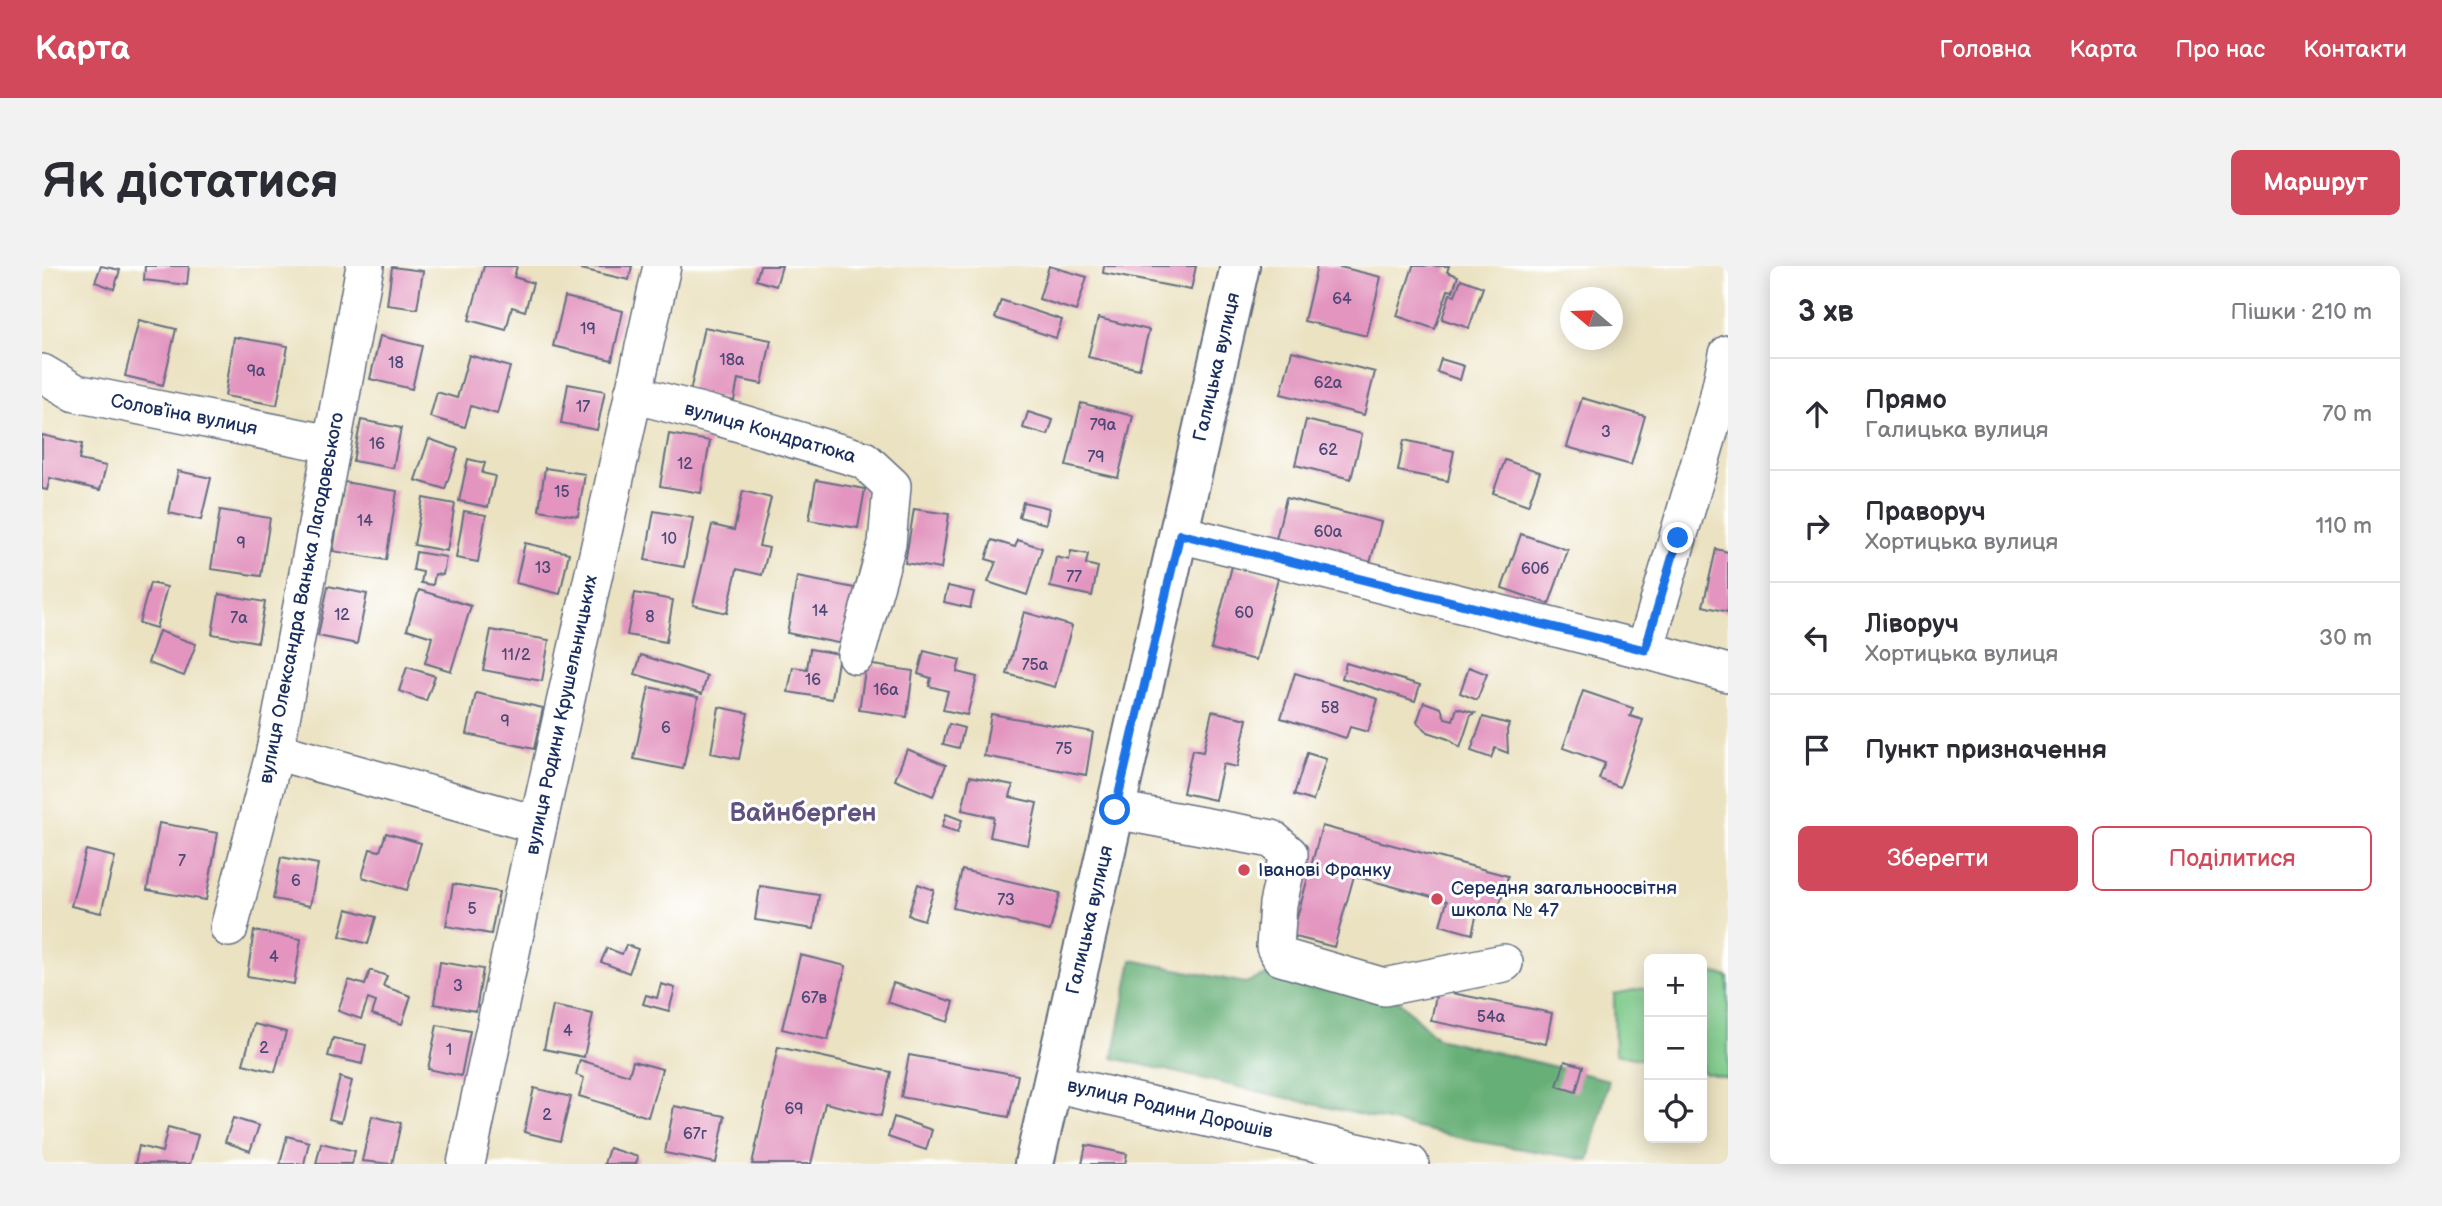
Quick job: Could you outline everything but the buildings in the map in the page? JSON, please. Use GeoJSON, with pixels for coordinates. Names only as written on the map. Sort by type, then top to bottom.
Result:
{"type":"FeatureCollection","features":[{"type":"Feature","properties":{"kind":"main road","name":"Галицька вулиця"},"geometry":{"type":"LineString","coordinates":[[1034,1164],[1240,266]]}},
{"type":"Feature","properties":{"kind":"street","name":"вулиця Олександра Ванька Лагодовського"},"geometry":{"type":"LineString","coordinates":[[229,928],[275,751],[366,266]]}},
{"type":"Feature","properties":{"kind":"street","name":"вулиця Родини Крушельницьких"},"geometry":{"type":"LineString","coordinates":[[466,1164],[537,825],[662,266]]}},
{"type":"Feature","properties":{"kind":"street"},"geometry":{"type":"LineString","coordinates":[[1645,650],[1716,408],[1728,354]]}},
{"type":"Feature","properties":{"kind":"street","name":"Соловʼїна вулиця"},"geometry":{"type":"LineString","coordinates":[[42,373],[76,393],[331,444]]}},
{"type":"Feature","properties":{"kind":"street","name":"вулиця Кондратюка"},"geometry":{"type":"LineString","coordinates":[[633,394],[864,460],[892,486],[887,544],[856,655]]}},
{"type":"Feature","properties":{"kind":"street"},"geometry":{"type":"LineString","coordinates":[[1180,534],[1728,673]]}},
{"type":"Feature","properties":{"kind":"street"},"geometry":{"type":"LineString","coordinates":[[275,751],[537,825]]}},
{"type":"Feature","properties":{"kind":"street"},"geometry":{"type":"LineString","coordinates":[[1115,810],[1272,839],[1289,854],[1278,904],[1275,947],[1281,957],[1297,964],[1384,987],[1504,963]]}},
{"type":"Feature","properties":{"kind":"street","name":"вулиця Родини Дорошів"},"geometry":{"type":"LineString","coordinates":[[1053,1083],[1410,1164]]}},
{"type":"Feature","properties":{"kind":"green space"},"geometry":{"type":"Polygon","coordinates":[[[1132,960],[1245,983],[1297,964],[1384,987],[1437,1038],[1609,1080],[1589,1160],[1474,1141],[1113,1058],[1132,960]]]}},
{"type":"Feature","properties":{"kind":"green space"},"geometry":{"type":"Polygon","coordinates":[[[1715,973],[1728,977],[1728,1078],[1707,1073],[1707,975],[1715,973]]]}},
{"type":"Feature","properties":{"kind":"green space"},"geometry":{"type":"Polygon","coordinates":[[[1644,988],[1644,1060],[1615,1054],[1614,994],[1644,988]]]}},
{"type":"Feature","properties":{"kind":"place","name":"Іванові Франку"},"geometry":{"type":"Point","coordinates":[1244,870]}},
{"type":"Feature","properties":{"kind":"place","name":"Середня загальноосвітня школа № 47"},"geometry":{"type":"Point","coordinates":[1437,899]}},
{"type":"Feature","properties":{"kind":"district","name":"Вайнберґен"},"geometry":{"type":"Point","coordinates":[803,813]}},
{"type":"Feature","properties":{"kind":"route"},"geometry":{"type":"LineString","coordinates":[[1115,810],[1180,534],[1645,650],[1678,538]]}}]}
